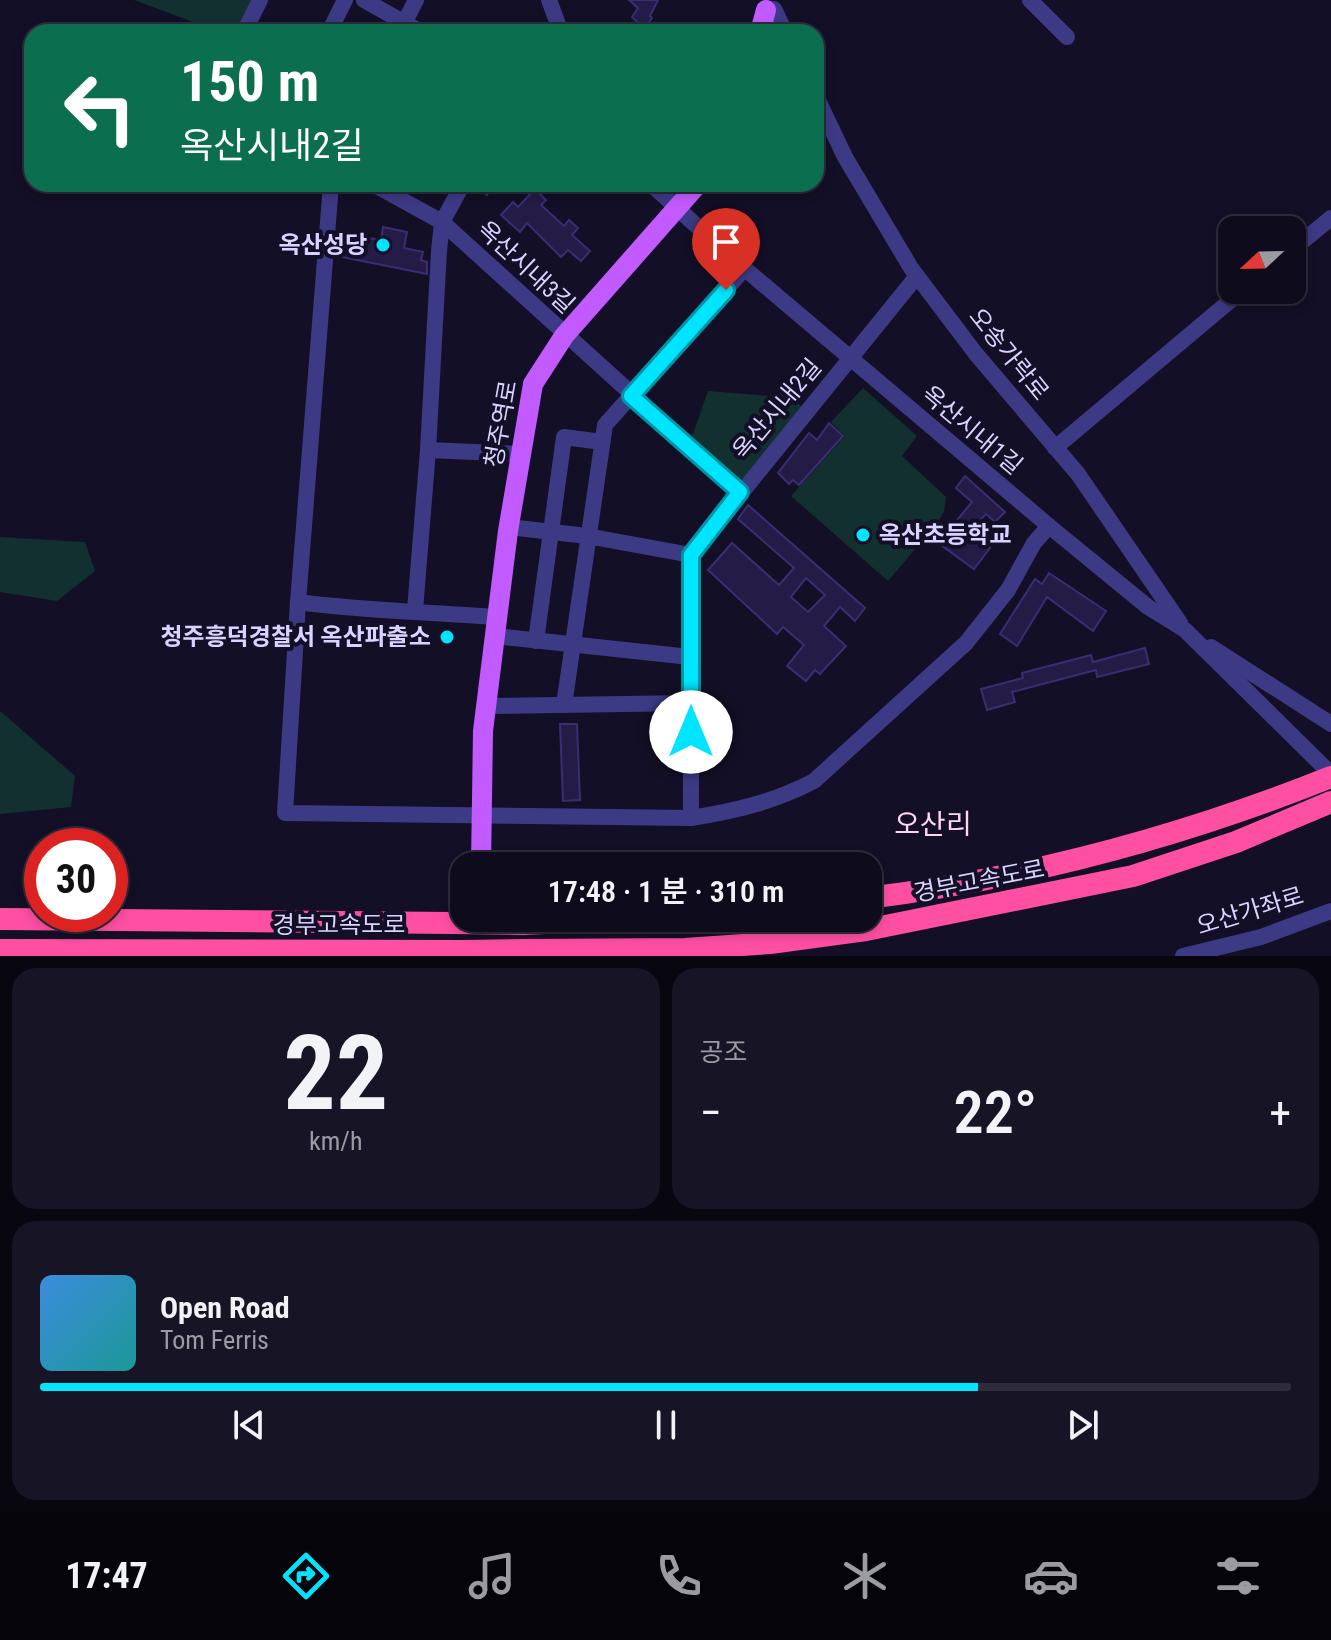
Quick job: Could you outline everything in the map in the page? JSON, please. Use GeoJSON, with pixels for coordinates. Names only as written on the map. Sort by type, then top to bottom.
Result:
{"type":"FeatureCollection","features":[{"type":"Feature","properties":{"kind":"highway","name":"경부고속도로"},"geometry":{"type":"LineString","coordinates":[[882,896],[1037,871],[1156,841],[1331,775]]}},
{"type":"Feature","properties":{"kind":"highway","name":"경부고속도로"},"geometry":{"type":"LineString","coordinates":[[0,950],[685,949],[770,943],[866,930],[1133,876],[1236,842],[1331,802]]}},
{"type":"Feature","properties":{"kind":"highway","name":"경부고속도로"},"geometry":{"type":"LineString","coordinates":[[0,919],[450,923]]}},
{"type":"Feature","properties":{"kind":"main road"},"geometry":{"type":"LineString","coordinates":[[763,24],[769,5]]}},
{"type":"Feature","properties":{"kind":"main road","name":"청주역로"},"geometry":{"type":"LineString","coordinates":[[481,852],[486,706],[509,527],[533,384],[564,336],[692,192]]}},
{"type":"Feature","properties":{"kind":"main road"},"geometry":{"type":"LineString","coordinates":[[485,932],[486,956]]}},
{"type":"Feature","properties":{"kind":"street"},"geometry":{"type":"LineString","coordinates":[[248,24],[260,0]]}},
{"type":"Feature","properties":{"kind":"street"},"geometry":{"type":"LineString","coordinates":[[333,24],[345,0]]}},
{"type":"Feature","properties":{"kind":"street"},"geometry":{"type":"LineString","coordinates":[[364,0],[398,24]]}},
{"type":"Feature","properties":{"kind":"street"},"geometry":{"type":"LineString","coordinates":[[404,24],[416,0]]}},
{"type":"Feature","properties":{"kind":"street"},"geometry":{"type":"LineString","coordinates":[[549,0],[558,24]]}},
{"type":"Feature","properties":{"kind":"street"},"geometry":{"type":"LineString","coordinates":[[1030,0],[1067,37]]}},
{"type":"Feature","properties":{"kind":"street"},"geometry":{"type":"LineString","coordinates":[[769,5],[780,24]]}},
{"type":"Feature","properties":{"kind":"street","name":"오송가락로"},"geometry":{"type":"LineString","coordinates":[[824,113],[845,157],[917,276],[1078,474],[1185,630]]}},
{"type":"Feature","properties":{"kind":"street"},"geometry":{"type":"LineString","coordinates":[[330,192],[298,602],[285,813],[691,818],[735,811],[784,797],[814,781],[966,643],[1008,590],[1034,543],[1049,526]]}},
{"type":"Feature","properties":{"kind":"street","name":"옥산시내3길"},"geometry":{"type":"LineString","coordinates":[[388,192],[442,222],[564,336]]}},
{"type":"Feature","properties":{"kind":"street"},"geometry":{"type":"LineString","coordinates":[[415,610],[442,222],[459,192]]}},
{"type":"Feature","properties":{"kind":"street","name":"옥산시내1길"},"geometry":{"type":"LineString","coordinates":[[659,192],[1049,526],[1148,607],[1185,630],[1331,775]]}},
{"type":"Feature","properties":{"kind":"street"},"geometry":{"type":"LineString","coordinates":[[1306,239],[1331,218]]}},
{"type":"Feature","properties":{"kind":"street"},"geometry":{"type":"LineString","coordinates":[[564,705],[605,425],[745,268]]}},
{"type":"Feature","properties":{"kind":"street","name":"옥산시내2길"},"geometry":{"type":"LineString","coordinates":[[691,555],[917,276]]}},
{"type":"Feature","properties":{"kind":"street"},"geometry":{"type":"LineString","coordinates":[[1055,448],[1226,304]]}},
{"type":"Feature","properties":{"kind":"street","name":"옥산시내2길"},"geometry":{"type":"LineString","coordinates":[[564,336],[740,492]]}},
{"type":"Feature","properties":{"kind":"street"},"geometry":{"type":"LineString","coordinates":[[536,641],[564,437],[602,442]]}},
{"type":"Feature","properties":{"kind":"street"},"geometry":{"type":"LineString","coordinates":[[428,450],[522,454]]}},
{"type":"Feature","properties":{"kind":"street"},"geometry":{"type":"LineString","coordinates":[[509,527],[587,536],[691,555],[691,818]]}},
{"type":"Feature","properties":{"kind":"street"},"geometry":{"type":"LineString","coordinates":[[298,602],[382,612],[415,610],[496,627],[536,641],[690,657]]}},
{"type":"Feature","properties":{"kind":"street"},"geometry":{"type":"LineString","coordinates":[[1185,630],[1331,724]]}},
{"type":"Feature","properties":{"kind":"street"},"geometry":{"type":"LineString","coordinates":[[486,706],[691,703]]}},
{"type":"Feature","properties":{"kind":"street","name":"오산가좌로"},"geometry":{"type":"LineString","coordinates":[[1183,956],[1261,937],[1331,911]]}},
{"type":"Feature","properties":{"kind":"green space"},"geometry":{"type":"Polygon","coordinates":[[[134,0],[260,0],[248,24],[198,24],[134,0]]]}},
{"type":"Feature","properties":{"kind":"green space"},"geometry":{"type":"Polygon","coordinates":[[[863,388],[917,436],[902,456],[946,497],[944,512],[938,522],[888,581],[791,496],[845,436],[831,422],[863,388]]]}},
{"type":"Feature","properties":{"kind":"green space"},"geometry":{"type":"Polygon","coordinates":[[[708,391],[772,396],[786,393],[802,407],[745,480],[732,478],[691,440],[708,391]]]}},
{"type":"Feature","properties":{"kind":"green space"},"geometry":{"type":"Polygon","coordinates":[[[0,537],[85,542],[95,571],[57,601],[0,592],[0,537]]]}},
{"type":"Feature","properties":{"kind":"green space"},"geometry":{"type":"Polygon","coordinates":[[[0,711],[75,776],[71,807],[0,814],[0,711]]]}},
{"type":"Feature","properties":{"kind":"building"},"geometry":{"type":"Polygon","coordinates":[[[629,0],[658,0],[647,24],[640,24],[632,17],[638,8],[629,0]]]}},
{"type":"Feature","properties":{"kind":"building"},"geometry":{"type":"Polygon","coordinates":[[[532,192],[538,192],[546,200],[541,205],[564,226],[569,220],[578,228],[572,235],[590,251],[581,261],[568,250],[561,257],[527,223],[520,232],[501,215],[513,202],[518,207],[532,192]]]}},
{"type":"Feature","properties":{"kind":"building"},"geometry":{"type":"Polygon","coordinates":[[[383,227],[407,232],[404,248],[423,252],[421,260],[427,262],[427,274],[342,257],[345,234],[381,240],[383,227]]]}},
{"type":"Feature","properties":{"kind":"building"},"geometry":{"type":"Polygon","coordinates":[[[829,423],[843,436],[799,485],[793,480],[789,484],[778,473],[809,433],[817,440],[829,423]]]}},
{"type":"Feature","properties":{"kind":"building"},"geometry":{"type":"Polygon","coordinates":[[[965,476],[1005,512],[995,522],[986,514],[970,530],[990,548],[974,569],[938,543],[972,502],[956,488],[965,476]]]}},
{"type":"Feature","properties":{"kind":"building"},"geometry":{"type":"Polygon","coordinates":[[[748,505],[865,608],[855,621],[840,607],[824,626],[846,646],[820,674],[815,670],[806,681],[787,666],[804,645],[783,627],[777,634],[708,570],[732,543],[779,585],[794,568],[738,519],[748,505]],[[806,578],[791,597],[808,612],[825,595],[806,578]]]}},
{"type":"Feature","properties":{"kind":"building"},"geometry":{"type":"Polygon","coordinates":[[[1049,573],[1106,611],[1093,631],[1047,597],[1017,646],[1000,634],[1035,579],[1042,584],[1049,573]]]}},
{"type":"Feature","properties":{"kind":"building"},"geometry":{"type":"Polygon","coordinates":[[[1145,648],[1149,664],[1097,677],[1096,670],[1012,692],[1015,702],[987,710],[981,689],[1023,678],[1022,673],[1091,655],[1093,662],[1145,648]]]}},
{"type":"Feature","properties":{"kind":"building"},"geometry":{"type":"Polygon","coordinates":[[[560,724],[577,724],[580,800],[563,801],[560,724]]]}},
{"type":"Feature","properties":{"kind":"place","name":"옥산성당"},"geometry":{"type":"Point","coordinates":[383,245]}},
{"type":"Feature","properties":{"kind":"place","name":"옥산초등학교"},"geometry":{"type":"Point","coordinates":[863,535]}},
{"type":"Feature","properties":{"kind":"place","name":"청주흥덕경찰서 옥산파출소"},"geometry":{"type":"Point","coordinates":[447,637]}},
{"type":"Feature","properties":{"kind":"district","name":"오산리"},"geometry":{"type":"Point","coordinates":[933,824]}},
{"type":"Feature","properties":{"kind":"route"},"geometry":{"type":"LineString","coordinates":[[691,732],[691,555],[740,492],[631,396],[726,290]]}}]}
